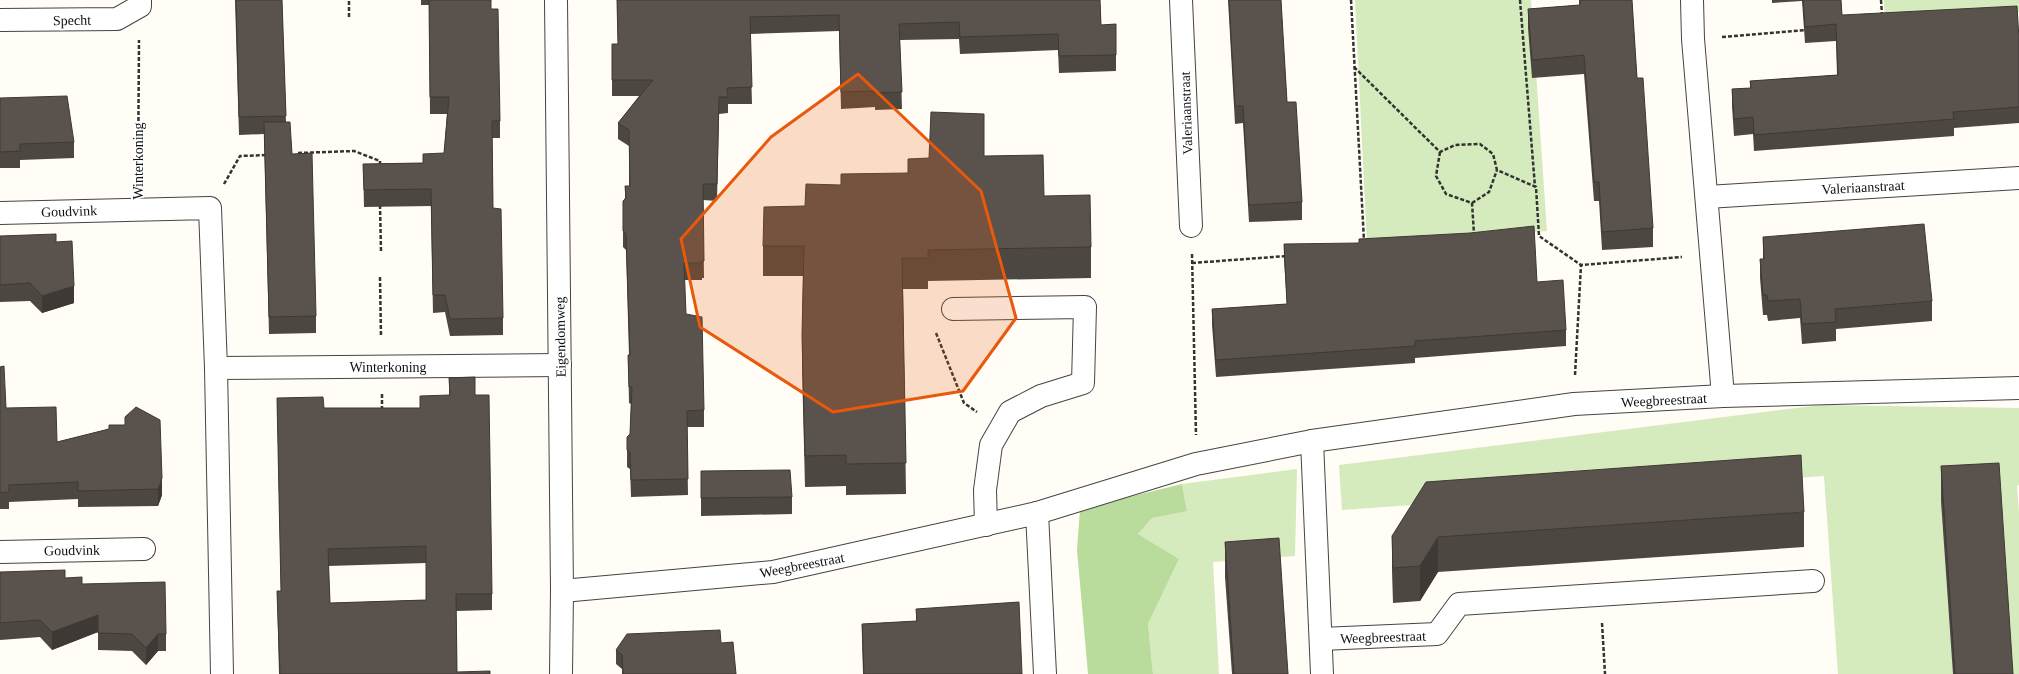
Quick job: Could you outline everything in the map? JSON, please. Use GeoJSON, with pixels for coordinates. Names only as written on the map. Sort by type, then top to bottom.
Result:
{"type":"FeatureCollection","features":[{"type":"Feature","properties":{"kind":"street","name":"Eigendomweg"},"geometry":{"type":"LineString","coordinates":[[556,0],[562,591],[561,674]]}},
{"type":"Feature","properties":{"kind":"street","name":"Valeriaanstraat"},"geometry":{"type":"LineString","coordinates":[[1181,0],[1191,226]]}},
{"type":"Feature","properties":{"kind":"street"},"geometry":{"type":"LineString","coordinates":[[1692,0],[1693,39],[1723,396]]}},
{"type":"Feature","properties":{"kind":"street","name":"Specht"},"geometry":{"type":"LineString","coordinates":[[0,20],[117,19],[140,3]]}},
{"type":"Feature","properties":{"kind":"street","name":"Valeriaanstraat"},"geometry":{"type":"LineString","coordinates":[[1707,197],[2019,178]]}},
{"type":"Feature","properties":{"kind":"street","name":"Winterkoning"},"geometry":{"type":"LineString","coordinates":[[138,209],[210,208]]}},
{"type":"Feature","properties":{"kind":"street"},"geometry":{"type":"LineString","coordinates":[[210,208],[216,368],[222,674]]}},
{"type":"Feature","properties":{"kind":"street","name":"Goudvink"},"geometry":{"type":"LineString","coordinates":[[0,213],[138,209]]}},
{"type":"Feature","properties":{"kind":"street"},"geometry":{"type":"LineString","coordinates":[[953,309],[1085,307],[1084,383],[1041,396],[1010,412],[991,445],[985,490],[986,526]]}},
{"type":"Feature","properties":{"kind":"street","name":"Winterkoning"},"geometry":{"type":"LineString","coordinates":[[216,368],[560,365]]}},
{"type":"Feature","properties":{"kind":"street","name":"Weegbreestraat"},"geometry":{"type":"LineString","coordinates":[[562,591],[773,572],[986,526],[1037,513],[1196,464],[1312,441],[1574,404],[1723,396],[2019,388]]}},
{"type":"Feature","properties":{"kind":"street","name":"Weegbreestraat"},"geometry":{"type":"LineString","coordinates":[[1312,441],[1322,674]]}},
{"type":"Feature","properties":{"kind":"street"},"geometry":{"type":"LineString","coordinates":[[1037,513],[1045,674]]}},
{"type":"Feature","properties":{"kind":"street","name":"Goudvink"},"geometry":{"type":"LineString","coordinates":[[0,552],[144,549]]}},
{"type":"Feature","properties":{"kind":"street","name":"Weegbreestraat"},"geometry":{"type":"LineString","coordinates":[[1321,639],[1437,634],[1459,604],[1813,581]]}},
{"type":"Feature","properties":{"kind":"path"},"geometry":{"type":"LineString","coordinates":[[349,0],[349,17]]}},
{"type":"Feature","properties":{"kind":"path"},"geometry":{"type":"LineString","coordinates":[[1351,0],[1364,242]]}},
{"type":"Feature","properties":{"kind":"path"},"geometry":{"type":"LineString","coordinates":[[1520,0],[1536,187],[1538,236]]}},
{"type":"Feature","properties":{"kind":"path"},"geometry":{"type":"LineString","coordinates":[[1881,0],[1882,16]]}},
{"type":"Feature","properties":{"kind":"path","name":"Winterkoning"},"geometry":{"type":"LineString","coordinates":[[138,209],[140,3]]}},
{"type":"Feature","properties":{"kind":"path"},"geometry":{"type":"LineString","coordinates":[[1693,39],[1812,30]]}},
{"type":"Feature","properties":{"kind":"path"},"geometry":{"type":"LineString","coordinates":[[1354,67],[1440,152]]}},
{"type":"Feature","properties":{"kind":"path"},"geometry":{"type":"LineString","coordinates":[[1440,152],[1455,144],[1480,144],[1493,154],[1497,170],[1489,192],[1472,203]]}},
{"type":"Feature","properties":{"kind":"path"},"geometry":{"type":"LineString","coordinates":[[293,154],[354,151],[380,161],[380,169]]}},
{"type":"Feature","properties":{"kind":"path"},"geometry":{"type":"LineString","coordinates":[[1440,152],[1436,176],[1446,194],[1472,203]]}},
{"type":"Feature","properties":{"kind":"path"},"geometry":{"type":"LineString","coordinates":[[210,208],[240,156],[270,155]]}},
{"type":"Feature","properties":{"kind":"path"},"geometry":{"type":"LineString","coordinates":[[1497,170],[1536,187]]}},
{"type":"Feature","properties":{"kind":"path"},"geometry":{"type":"LineString","coordinates":[[380,198],[381,251]]}},
{"type":"Feature","properties":{"kind":"path"},"geometry":{"type":"LineString","coordinates":[[1472,203],[1474,241]]}},
{"type":"Feature","properties":{"kind":"path"},"geometry":{"type":"LineString","coordinates":[[1191,226],[1196,464]]}},
{"type":"Feature","properties":{"kind":"path"},"geometry":{"type":"LineString","coordinates":[[1531,237],[1538,236],[1581,265],[1712,255]]}},
{"type":"Feature","properties":{"kind":"path"},"geometry":{"type":"LineString","coordinates":[[1192,263],[1294,255]]}},
{"type":"Feature","properties":{"kind":"path"},"geometry":{"type":"LineString","coordinates":[[1574,404],[1581,265]]}},
{"type":"Feature","properties":{"kind":"path"},"geometry":{"type":"LineString","coordinates":[[380,277],[382,415]]}},
{"type":"Feature","properties":{"kind":"path"},"geometry":{"type":"LineString","coordinates":[[953,309],[929,315],[964,402],[1000,429]]}},
{"type":"Feature","properties":{"kind":"path"},"geometry":{"type":"LineString","coordinates":[[1600,594],[1605,674]]}},
{"type":"Feature","properties":{"kind":"highlighted area"},"geometry":{"type":"Polygon","coordinates":[[[858,74],[981,191],[1016,318],[963,391],[833,412],[700,327],[681,239],[771,137],[858,74]]]}},
{"type":"Feature","properties":{"kind":"green space"},"geometry":{"type":"Polygon","coordinates":[[[1355,0],[1531,0],[1547,231],[1367,244],[1355,0]]]}},
{"type":"Feature","properties":{"kind":"green space"},"geometry":{"type":"Polygon","coordinates":[[[1884,0],[2019,0],[2019,12],[1885,23],[1884,0]]]}},
{"type":"Feature","properties":{"kind":"green space"},"geometry":{"type":"Polygon","coordinates":[[[1821,405],[2019,408],[2019,485],[2017,486],[2019,513],[2019,674],[1838,674],[1824,476],[1342,510],[1339,465],[1821,405]]]}},
{"type":"Feature","properties":{"kind":"green space"},"geometry":{"type":"Polygon","coordinates":[[[1297,469],[1295,556],[1213,562],[1219,674],[1153,674],[1148,624],[1179,559],[1138,534],[1152,518],[1187,510],[1182,484],[1297,469]]]}},
{"type":"Feature","properties":{"kind":"green space"},"geometry":{"type":"Polygon","coordinates":[[[1182,484],[1187,511],[1152,518],[1138,534],[1179,559],[1148,624],[1153,674],[1088,674],[1077,550],[1080,509],[1182,484]]]}},
{"type":"Feature","properties":{"kind":"building"},"geometry":{"type":"Polygon","coordinates":[[[236,0],[282,0],[286,116],[239,117],[236,0]]]}},
{"type":"Feature","properties":{"kind":"building"},"geometry":{"type":"Polygon","coordinates":[[[429,0],[491,0],[491,9],[498,9],[500,121],[492,121],[493,208],[501,209],[503,318],[450,319],[445,295],[433,295],[431,189],[364,190],[363,164],[423,163],[423,154],[444,153],[449,97],[430,97],[429,0]]]}},
{"type":"Feature","properties":{"kind":"building"},"geometry":{"type":"Polygon","coordinates":[[[617,0],[1100,0],[1101,25],[1116,24],[1116,55],[1059,56],[1058,34],[960,37],[959,22],[899,24],[902,92],[841,92],[839,15],[750,17],[752,87],[727,88],[728,97],[719,97],[717,184],[703,184],[704,261],[702,261],[702,263],[684,263],[686,314],[702,317],[704,410],[687,411],[688,479],[631,480],[630,452],[627,450],[627,437],[630,434],[632,387],[629,387],[628,355],[630,355],[626,234],[623,231],[623,201],[626,198],[625,186],[630,186],[629,130],[618,123],[653,80],[612,80],[612,44],[618,44],[617,0]]]}},
{"type":"Feature","properties":{"kind":"building"},"geometry":{"type":"Polygon","coordinates":[[[1229,0],[1281,0],[1287,102],[1296,102],[1302,202],[1249,205],[1243,106],[1235,106],[1229,0]]]}},
{"type":"Feature","properties":{"kind":"building"},"geometry":{"type":"Polygon","coordinates":[[[1580,0],[1632,0],[1637,78],[1643,78],[1653,228],[1602,232],[1599,182],[1594,182],[1584,55],[1532,60],[1528,9],[1580,5],[1580,0]]]}},
{"type":"Feature","properties":{"kind":"building"},"geometry":{"type":"Polygon","coordinates":[[[1803,0],[1841,0],[1842,15],[2017,6],[2019,39],[2019,107],[1953,112],[1954,119],[1754,135],[1753,117],[1734,119],[1732,89],[1751,88],[1750,81],[1838,75],[1836,24],[1805,27],[1803,0]]]}},
{"type":"Feature","properties":{"kind":"building"},"geometry":{"type":"Polygon","coordinates":[[[67,96],[74,142],[20,144],[20,151],[0,152],[0,98],[67,96]]]}},
{"type":"Feature","properties":{"kind":"building"},"geometry":{"type":"Polygon","coordinates":[[[931,112],[984,114],[984,156],[1043,155],[1044,196],[1090,195],[1091,247],[928,250],[928,258],[902,258],[906,463],[846,464],[846,455],[805,456],[802,336],[804,246],[763,246],[764,207],[805,206],[806,184],[841,185],[841,174],[908,173],[908,159],[929,158],[931,112]]]}},
{"type":"Feature","properties":{"kind":"building"},"geometry":{"type":"Polygon","coordinates":[[[264,122],[290,122],[292,154],[312,153],[316,316],[269,317],[264,122]]]}},
{"type":"Feature","properties":{"kind":"building"},"geometry":{"type":"Polygon","coordinates":[[[1924,224],[1932,301],[1835,309],[1836,322],[1802,324],[1800,299],[1768,301],[1767,295],[1763,295],[1760,259],[1764,259],[1763,237],[1924,224]]]}},
{"type":"Feature","properties":{"kind":"building"},"geometry":{"type":"Polygon","coordinates":[[[1534,226],[1537,282],[1563,280],[1566,330],[1415,341],[1415,346],[1216,360],[1212,309],[1287,304],[1284,244],[1359,243],[1359,239],[1470,233],[1534,226]]]}},
{"type":"Feature","properties":{"kind":"building"},"geometry":{"type":"Polygon","coordinates":[[[56,234],[56,242],[72,241],[74,286],[42,296],[30,283],[0,285],[0,236],[56,234]]]}},
{"type":"Feature","properties":{"kind":"building"},"geometry":{"type":"Polygon","coordinates":[[[4,366],[6,408],[56,407],[57,442],[109,429],[109,425],[125,425],[125,417],[136,407],[160,420],[162,478],[158,489],[78,491],[78,482],[9,485],[9,492],[0,493],[0,367],[4,366]]]}},
{"type":"Feature","properties":{"kind":"building"},"geometry":{"type":"Polygon","coordinates":[[[475,377],[475,395],[489,395],[492,594],[456,594],[457,672],[490,671],[490,674],[280,674],[277,591],[281,591],[277,398],[323,397],[324,408],[420,408],[420,396],[450,395],[449,378],[475,377]],[[426,546],[328,549],[330,603],[426,600],[426,546]]]}},
{"type":"Feature","properties":{"kind":"building"},"geometry":{"type":"Polygon","coordinates":[[[1801,455],[1804,512],[1438,537],[1420,566],[1393,568],[1392,536],[1426,482],[1801,455]]]}},
{"type":"Feature","properties":{"kind":"building"},"geometry":{"type":"Polygon","coordinates":[[[1999,463],[2013,674],[1955,674],[1941,466],[1999,463]]]}},
{"type":"Feature","properties":{"kind":"building"},"geometry":{"type":"Polygon","coordinates":[[[790,470],[792,497],[701,498],[701,471],[790,470]]]}},
{"type":"Feature","properties":{"kind":"building"},"geometry":{"type":"Polygon","coordinates":[[[1279,538],[1288,674],[1234,674],[1225,542],[1279,538]]]}},
{"type":"Feature","properties":{"kind":"building"},"geometry":{"type":"Polygon","coordinates":[[[65,570],[65,578],[82,577],[82,584],[165,582],[166,634],[158,634],[146,648],[132,634],[98,633],[98,615],[52,632],[40,620],[0,623],[0,572],[65,570]]]}},
{"type":"Feature","properties":{"kind":"building"},"geometry":{"type":"Polygon","coordinates":[[[1019,602],[1022,674],[864,674],[862,624],[917,621],[916,609],[1019,602]]]}},
{"type":"Feature","properties":{"kind":"building"},"geometry":{"type":"Polygon","coordinates":[[[720,630],[721,643],[733,642],[736,674],[623,674],[622,655],[616,650],[627,634],[720,630]]]}}]}
